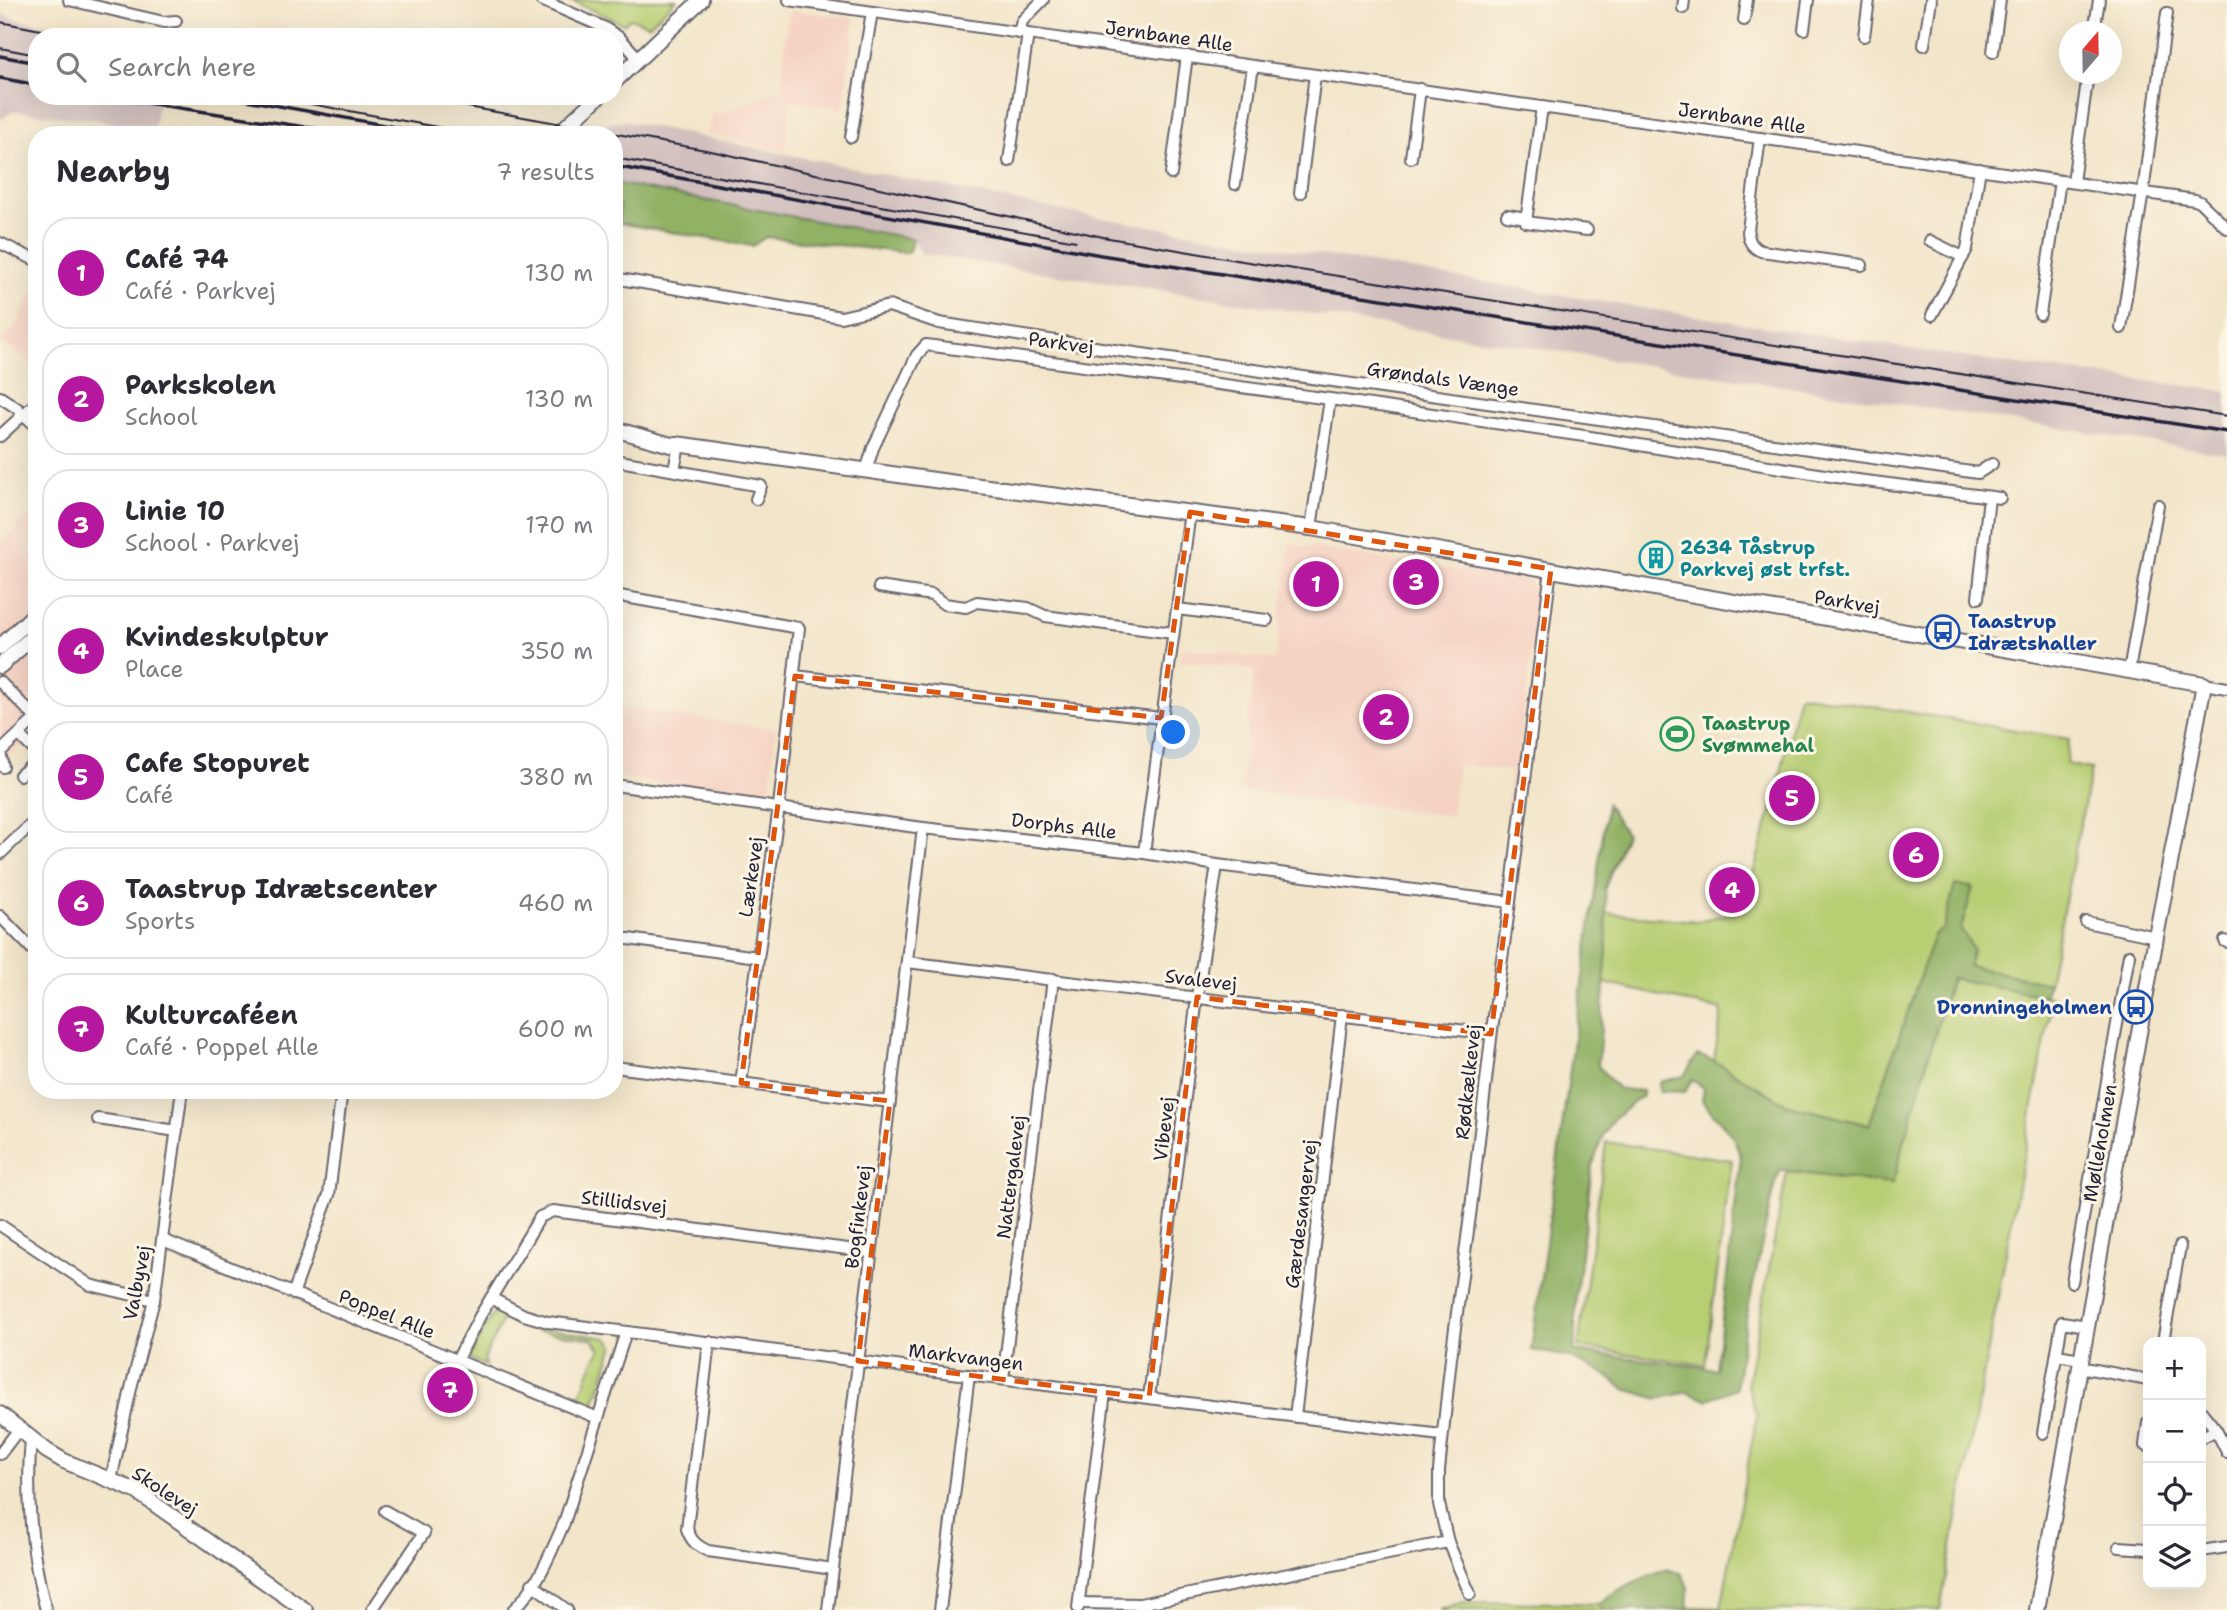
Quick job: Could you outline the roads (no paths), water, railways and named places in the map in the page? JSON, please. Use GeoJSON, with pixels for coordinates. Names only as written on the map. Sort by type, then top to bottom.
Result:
{"type":"FeatureCollection","features":[{"type":"Feature","properties":{"kind":"street"},"geometry":{"type":"LineString","coordinates":[[69,0],[164,22],[176,21]]}},
{"type":"Feature","properties":{"kind":"street"},"geometry":{"type":"LineString","coordinates":[[541,0],[605,28]]}},
{"type":"Feature","properties":{"kind":"street"},"geometry":{"type":"LineString","coordinates":[[623,74],[701,0]]}},
{"type":"Feature","properties":{"kind":"street","name":"Jernbane Alle"},"geometry":{"type":"LineString","coordinates":[[789,0],[2198,200],[2227,228]]}},
{"type":"Feature","properties":{"kind":"street"},"geometry":{"type":"LineString","coordinates":[[1009,161],[1024,33],[1022,21],[1043,0]]}},
{"type":"Feature","properties":{"kind":"street"},"geometry":{"type":"LineString","coordinates":[[1744,20],[1747,0]]}},
{"type":"Feature","properties":{"kind":"street"},"geometry":{"type":"LineString","coordinates":[[1804,29],[1808,0]]}},
{"type":"Feature","properties":{"kind":"street"},"geometry":{"type":"LineString","coordinates":[[1864,36],[1869,0]]}},
{"type":"Feature","properties":{"kind":"street"},"geometry":{"type":"LineString","coordinates":[[1924,46],[1931,0]]}},
{"type":"Feature","properties":{"kind":"street"},"geometry":{"type":"LineString","coordinates":[[1993,51],[2000,0]]}},
{"type":"Feature","properties":{"kind":"street"},"geometry":{"type":"LineString","coordinates":[[2096,21],[2099,0]]}},
{"type":"Feature","properties":{"kind":"street"},"geometry":{"type":"LineString","coordinates":[[851,137],[872,12]]}},
{"type":"Feature","properties":{"kind":"street"},"geometry":{"type":"LineString","coordinates":[[2121,328],[2143,192],[2167,13]]}},
{"type":"Feature","properties":{"kind":"street"},"geometry":{"type":"LineString","coordinates":[[623,41],[639,59]]}},
{"type":"Feature","properties":{"kind":"street"},"geometry":{"type":"LineString","coordinates":[[1171,174],[1187,56]]}},
{"type":"Feature","properties":{"kind":"street"},"geometry":{"type":"LineString","coordinates":[[1235,184],[1253,66]]}},
{"type":"Feature","properties":{"kind":"street"},"geometry":{"type":"LineString","coordinates":[[1300,193],[1315,75]]}},
{"type":"Feature","properties":{"kind":"street"},"geometry":{"type":"LineString","coordinates":[[2073,182],[2087,84]]}},
{"type":"Feature","properties":{"kind":"street"},"geometry":{"type":"LineString","coordinates":[[1411,159],[1420,89]]}},
{"type":"Feature","properties":{"kind":"street"},"geometry":{"type":"LineString","coordinates":[[566,126],[589,105]]}},
{"type":"Feature","properties":{"kind":"street"},"geometry":{"type":"LineString","coordinates":[[1542,107],[1527,222],[1587,230]]}},
{"type":"Feature","properties":{"kind":"street"},"geometry":{"type":"LineString","coordinates":[[1760,138],[1748,230],[1752,246],[1761,251],[1862,265]]}},
{"type":"Feature","properties":{"kind":"street"},"geometry":{"type":"LineString","coordinates":[[1932,315],[1967,249],[1980,169]]}},
{"type":"Feature","properties":{"kind":"street"},"geometry":{"type":"LineString","coordinates":[[2040,314],[2060,181]]}},
{"type":"Feature","properties":{"kind":"street"},"geometry":{"type":"LineString","coordinates":[[1507,215],[1527,218]]}},
{"type":"Feature","properties":{"kind":"street"},"geometry":{"type":"LineString","coordinates":[[1930,241],[1963,257]]}},
{"type":"Feature","properties":{"kind":"street"},"geometry":{"type":"LineString","coordinates":[[0,243],[28,257]]}},
{"type":"Feature","properties":{"kind":"street","name":"Grøndals Vænge"},"geometry":{"type":"LineString","coordinates":[[623,280],[841,317],[889,306],[939,323],[1114,350],[1978,473],[1992,464]]}},
{"type":"Feature","properties":{"kind":"street","name":"Parkvej"},"geometry":{"type":"LineString","coordinates":[[866,471],[873,448],[914,362],[926,345],[1330,399],[1561,432],[1849,479],[1994,497],[1978,598]]}},
{"type":"Feature","properties":{"kind":"street"},"geometry":{"type":"LineString","coordinates":[[0,397],[28,417]]}},
{"type":"Feature","properties":{"kind":"street"},"geometry":{"type":"LineString","coordinates":[[1311,528],[1330,399]]}},
{"type":"Feature","properties":{"kind":"street"},"geometry":{"type":"LineString","coordinates":[[0,436],[28,411]]}},
{"type":"Feature","properties":{"kind":"street","name":"Parkvej"},"geometry":{"type":"LineString","coordinates":[[623,425],[678,444]]}},
{"type":"Feature","properties":{"kind":"street","name":"Parkvej"},"geometry":{"type":"LineString","coordinates":[[623,432],[658,442],[1311,528],[2227,688]]}},
{"type":"Feature","properties":{"kind":"street"},"geometry":{"type":"LineString","coordinates":[[674,470],[678,444]]}},
{"type":"Feature","properties":{"kind":"street"},"geometry":{"type":"LineString","coordinates":[[623,462],[761,486],[756,499]]}},
{"type":"Feature","properties":{"kind":"street"},"geometry":{"type":"LineString","coordinates":[[2129,671],[2158,505]]}},
{"type":"Feature","properties":{"kind":"street"},"geometry":{"type":"LineString","coordinates":[[1144,853],[1190,512]]}},
{"type":"Feature","properties":{"kind":"street","name":"Rødkælkevej"},"geometry":{"type":"LineString","coordinates":[[1470,1594],[1448,1542],[1439,1504],[1438,1470],[1551,569]]}},
{"type":"Feature","properties":{"kind":"street"},"geometry":{"type":"LineString","coordinates":[[879,587],[932,595],[944,604],[965,607],[977,602],[1028,608],[1045,616],[1173,633]]}},
{"type":"Feature","properties":{"kind":"street","name":"Lærkevej"},"geometry":{"type":"LineString","coordinates":[[623,597],[797,627],[799,631],[779,806],[741,1083]]}},
{"type":"Feature","properties":{"kind":"street"},"geometry":{"type":"LineString","coordinates":[[1177,608],[1267,620]]}},
{"type":"Feature","properties":{"kind":"street"},"geometry":{"type":"LineString","coordinates":[[0,647],[28,621]]}},
{"type":"Feature","properties":{"kind":"street"},"geometry":{"type":"LineString","coordinates":[[0,666],[28,641]]}},
{"type":"Feature","properties":{"kind":"street"},"geometry":{"type":"LineString","coordinates":[[795,676],[1161,718]]}},
{"type":"Feature","properties":{"kind":"street"},"geometry":{"type":"LineString","coordinates":[[0,682],[28,711]]}},
{"type":"Feature","properties":{"kind":"street","name":"Mølleholmen"},"geometry":{"type":"LineString","coordinates":[[2037,1610],[2156,937],[2204,684]]}},
{"type":"Feature","properties":{"kind":"street"},"geometry":{"type":"LineString","coordinates":[[3,767],[0,752],[28,727]]}},
{"type":"Feature","properties":{"kind":"street"},"geometry":{"type":"LineString","coordinates":[[19,735],[28,744]]}},
{"type":"Feature","properties":{"kind":"street"},"geometry":{"type":"LineString","coordinates":[[20,775],[28,768]]}},
{"type":"Feature","properties":{"kind":"street","name":"Dorphs Alle"},"geometry":{"type":"LineString","coordinates":[[623,786],[923,828],[1144,853],[1217,865],[1510,902]]}},
{"type":"Feature","properties":{"kind":"street"},"geometry":{"type":"LineString","coordinates":[[0,854],[28,828]]}},
{"type":"Feature","properties":{"kind":"street","name":"Bogfinkevej"},"geometry":{"type":"LineString","coordinates":[[828,1610],[923,828]]}},
{"type":"Feature","properties":{"kind":"street","name":"Vibevej"},"geometry":{"type":"LineString","coordinates":[[1149,1398],[1197,997],[1217,865]]}},
{"type":"Feature","properties":{"kind":"street"},"geometry":{"type":"LineString","coordinates":[[0,916],[28,945]]}},
{"type":"Feature","properties":{"kind":"street"},"geometry":{"type":"LineString","coordinates":[[2086,922],[2156,937]]}},
{"type":"Feature","properties":{"kind":"street"},"geometry":{"type":"LineString","coordinates":[[623,938],[757,957]]}},
{"type":"Feature","properties":{"kind":"street"},"geometry":{"type":"LineString","coordinates":[[2072,1282],[2129,955]]}},
{"type":"Feature","properties":{"kind":"street","name":"Svalevej"},"geometry":{"type":"LineString","coordinates":[[906,962],[1491,1034]]}},
{"type":"Feature","properties":{"kind":"street","name":"Nattergalevej"},"geometry":{"type":"LineString","coordinates":[[1003,1379],[1053,979]]}},
{"type":"Feature","properties":{"kind":"street","name":"Gærdesangervej"},"geometry":{"type":"LineString","coordinates":[[1295,1417],[1342,1015]]}},
{"type":"Feature","properties":{"kind":"street"},"geometry":{"type":"LineString","coordinates":[[2113,1048],[2136,1052]]}},
{"type":"Feature","properties":{"kind":"street"},"geometry":{"type":"LineString","coordinates":[[623,1068],[890,1101]]}},
{"type":"Feature","properties":{"kind":"street","name":"Valbyvej"},"geometry":{"type":"LineString","coordinates":[[111,1480],[154,1300],[182,1099]]}},
{"type":"Feature","properties":{"kind":"street"},"geometry":{"type":"LineString","coordinates":[[293,1294],[329,1195],[341,1099]]}},
{"type":"Feature","properties":{"kind":"street"},"geometry":{"type":"LineString","coordinates":[[98,1119],[177,1131]]}},
{"type":"Feature","properties":{"kind":"street"},"geometry":{"type":"LineString","coordinates":[[2091,1176],[2113,1180]]}},
{"type":"Feature","properties":{"kind":"street","name":"Stillidsvej"},"geometry":{"type":"LineString","coordinates":[[456,1362],[540,1217],[553,1211],[872,1252]]}},
{"type":"Feature","properties":{"kind":"street"},"geometry":{"type":"LineString","coordinates":[[0,1225],[90,1284],[154,1300]]}},
{"type":"Feature","properties":{"kind":"street","name":"Poppel Alle"},"geometry":{"type":"LineString","coordinates":[[163,1240],[598,1418]]}},
{"type":"Feature","properties":{"kind":"street"},"geometry":{"type":"LineString","coordinates":[[2164,1337],[2180,1246]]}},
{"type":"Feature","properties":{"kind":"street","name":"Markvangen"},"geometry":{"type":"LineString","coordinates":[[491,1298],[524,1315],[548,1322],[1441,1435]]}},
{"type":"Feature","properties":{"kind":"street"},"geometry":{"type":"LineString","coordinates":[[2043,1433],[2062,1322],[2087,1326]]}},
{"type":"Feature","properties":{"kind":"street"},"geometry":{"type":"LineString","coordinates":[[513,1610],[552,1550],[564,1523],[626,1332]]}},
{"type":"Feature","properties":{"kind":"street"},"geometry":{"type":"LineString","coordinates":[[709,1342],[687,1529],[690,1538],[708,1551],[833,1569]]}},
{"type":"Feature","properties":{"kind":"street"},"geometry":{"type":"LineString","coordinates":[[2057,1355],[2143,1379]]}},
{"type":"Feature","properties":{"kind":"street"},"geometry":{"type":"LineString","coordinates":[[940,1610],[969,1375]]}},
{"type":"Feature","properties":{"kind":"street"},"geometry":{"type":"LineString","coordinates":[[1105,1392],[1079,1606],[1140,1604],[1448,1542]]}},
{"type":"Feature","properties":{"kind":"street","name":"Skolevej"},"geometry":{"type":"LineString","coordinates":[[0,1414],[64,1461],[136,1491],[305,1610]]}},
{"type":"Feature","properties":{"kind":"street"},"geometry":{"type":"LineString","coordinates":[[2206,1417],[2227,1452]]}},
{"type":"Feature","properties":{"kind":"street"},"geometry":{"type":"LineString","coordinates":[[0,1454],[19,1429]]}},
{"type":"Feature","properties":{"kind":"street"},"geometry":{"type":"LineString","coordinates":[[2206,1435],[2216,1430]]}},
{"type":"Feature","properties":{"kind":"street"},"geometry":{"type":"LineString","coordinates":[[32,1439],[32,1536],[46,1610]]}},
{"type":"Feature","properties":{"kind":"street"},"geometry":{"type":"LineString","coordinates":[[372,1610],[424,1533],[385,1511]]}},
{"type":"Feature","properties":{"kind":"street"},"geometry":{"type":"LineString","coordinates":[[2119,1547],[2143,1549]]}},
{"type":"Feature","properties":{"kind":"street"},"geometry":{"type":"LineString","coordinates":[[2206,1550],[2227,1547]]}},
{"type":"Feature","properties":{"kind":"street"},"geometry":{"type":"LineString","coordinates":[[532,1584],[567,1610]]}},
{"type":"Feature","properties":{"kind":"tram line"},"geometry":{"type":"LineString","coordinates":[[0,22],[30,28]]}},
{"type":"Feature","properties":{"kind":"tram line"},"geometry":{"type":"LineString","coordinates":[[0,48],[28,53]]}},
{"type":"Feature","properties":{"kind":"tram line"},"geometry":{"type":"LineString","coordinates":[[316,105],[432,126]]}},
{"type":"Feature","properties":{"kind":"tram line"},"geometry":{"type":"LineString","coordinates":[[457,105],[573,126]]}},
{"type":"Feature","properties":{"kind":"tram line"},"geometry":{"type":"LineString","coordinates":[[623,135],[711,151],[1103,237],[2227,416]]}},
{"type":"Feature","properties":{"kind":"tram line"},"geometry":{"type":"LineString","coordinates":[[623,160],[1076,241]]}},
{"type":"Feature","properties":{"kind":"railway"},"geometry":{"type":"LineString","coordinates":[[0,56],[28,61]]}},
{"type":"Feature","properties":{"kind":"railway"},"geometry":{"type":"LineString","coordinates":[[0,78],[28,83]]}},
{"type":"Feature","properties":{"kind":"railway"},"geometry":{"type":"LineString","coordinates":[[160,105],[299,126]]}},
{"type":"Feature","properties":{"kind":"railway"},"geometry":{"type":"LineString","coordinates":[[274,105],[389,126]]}},
{"type":"Feature","properties":{"kind":"railway"},"geometry":{"type":"LineString","coordinates":[[623,168],[1101,255],[2227,432]]}},
{"type":"Feature","properties":{"kind":"place","name":"2634 Tåstrup Parkvej øst trfst."},"geometry":{"type":"Point","coordinates":[1656,558]}},
{"type":"Feature","properties":{"kind":"place","name":"Linie 10"},"geometry":{"type":"Point","coordinates":[1416,582]}},
{"type":"Feature","properties":{"kind":"place","name":"Café 74"},"geometry":{"type":"Point","coordinates":[1316,584]}},
{"type":"Feature","properties":{"kind":"place","name":"Taastrup Idrætshaller"},"geometry":{"type":"Point","coordinates":[1943,632]}},
{"type":"Feature","properties":{"kind":"place","name":"Parkskolen"},"geometry":{"type":"Point","coordinates":[1386,717]}},
{"type":"Feature","properties":{"kind":"place","name":"Taastrup Svømmehal"},"geometry":{"type":"Point","coordinates":[1677,734]}},
{"type":"Feature","properties":{"kind":"place","name":"Cafe Stopuret"},"geometry":{"type":"Point","coordinates":[1792,798]}},
{"type":"Feature","properties":{"kind":"place","name":"Taastrup Idrætscenter"},"geometry":{"type":"Point","coordinates":[1916,855]}},
{"type":"Feature","properties":{"kind":"place","name":"Kvindeskulptur"},"geometry":{"type":"Point","coordinates":[1732,890]}},
{"type":"Feature","properties":{"kind":"place","name":"Dronningeholmen"},"geometry":{"type":"Point","coordinates":[2136,1007]}},
{"type":"Feature","properties":{"kind":"place","name":"Kulturcaféen"},"geometry":{"type":"Point","coordinates":[450,1390]}}]}
